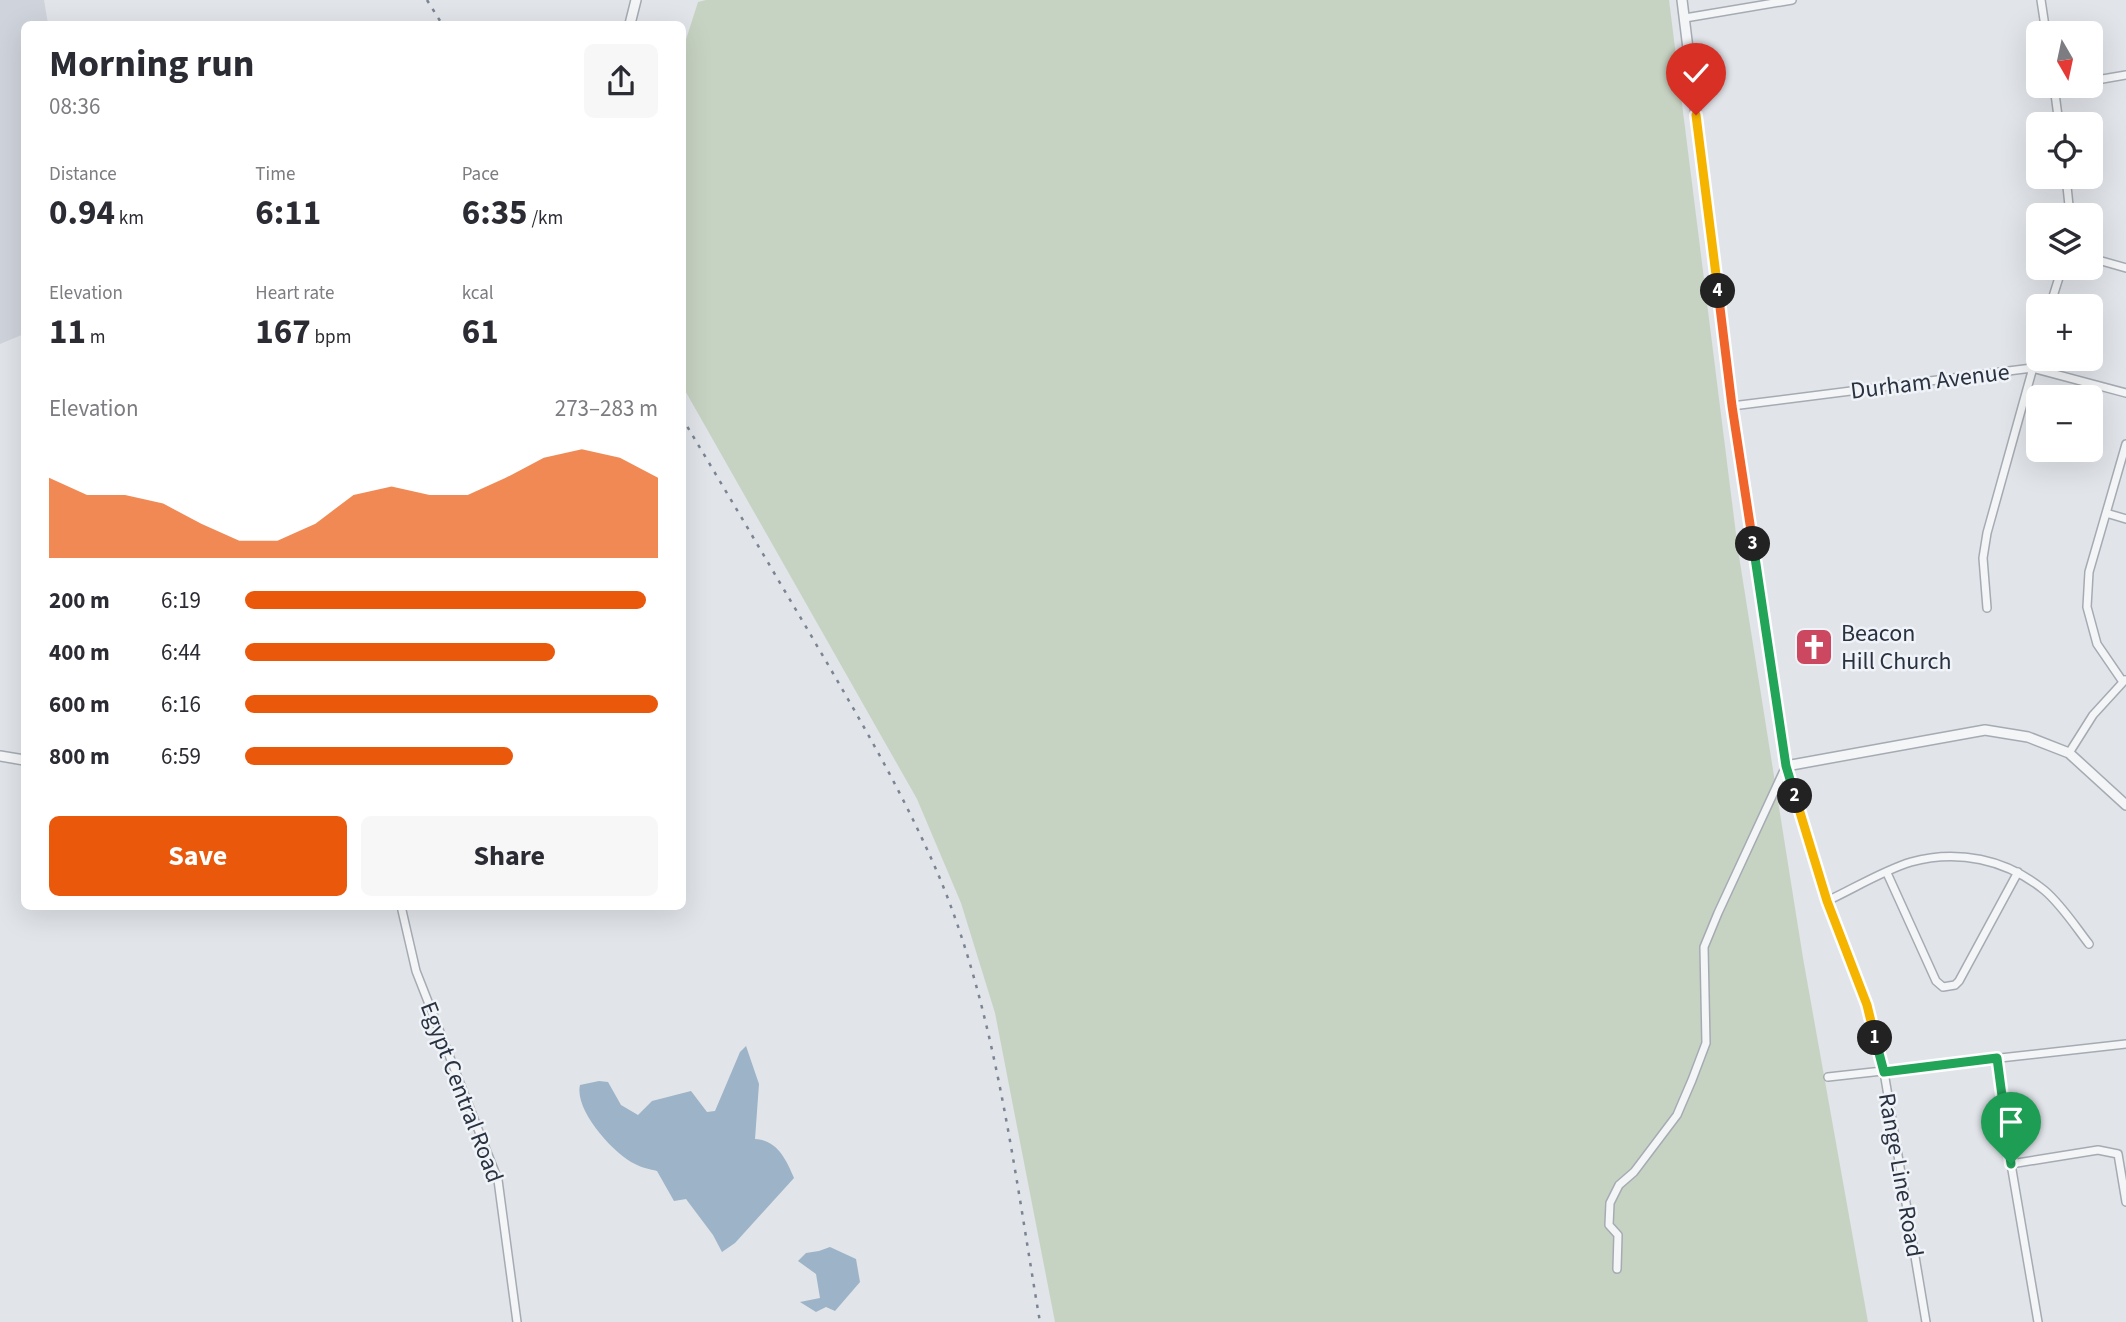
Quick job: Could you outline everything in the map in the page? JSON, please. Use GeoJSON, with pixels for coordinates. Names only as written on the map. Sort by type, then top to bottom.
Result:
{"type":"FeatureCollection","features":[{"type":"Feature","properties":{"kind":"street"},"geometry":{"type":"LineString","coordinates":[[631,21],[636,0]]}},
{"type":"Feature","properties":{"kind":"street","name":"Range Line Road"},"geometry":{"type":"LineString","coordinates":[[1682,0],[1732,406],[1786,766],[1827,901],[1867,1005],[1884,1072],[1926,1322]]}},
{"type":"Feature","properties":{"kind":"street"},"geometry":{"type":"LineString","coordinates":[[1685,18],[1792,0]]}},
{"type":"Feature","properties":{"kind":"street"},"geometry":{"type":"LineString","coordinates":[[2041,0],[2044,21]]}},
{"type":"Feature","properties":{"kind":"street"},"geometry":{"type":"LineString","coordinates":[[2104,79],[2126,75]]}},
{"type":"Feature","properties":{"kind":"street"},"geometry":{"type":"LineString","coordinates":[[2103,261],[2126,268]]}},
{"type":"Feature","properties":{"kind":"street","name":"Durham Avenue"},"geometry":{"type":"LineString","coordinates":[[1732,406],[2026,369]]}},
{"type":"Feature","properties":{"kind":"street"},"geometry":{"type":"LineString","coordinates":[[1987,608],[1983,558],[1987,533],[2031,371]]}},
{"type":"Feature","properties":{"kind":"street","name":"Durham Avenue"},"geometry":{"type":"LineString","coordinates":[[2043,371],[2126,393]]}},
{"type":"Feature","properties":{"kind":"street"},"geometry":{"type":"LineString","coordinates":[[2069,753],[2093,715],[2125,681],[2097,644],[2087,607],[2089,572],[2126,444]]}},
{"type":"Feature","properties":{"kind":"street"},"geometry":{"type":"LineString","coordinates":[[2106,513],[2126,519]]}},
{"type":"Feature","properties":{"kind":"street"},"geometry":{"type":"LineString","coordinates":[[1617,1269],[1618,1236],[1609,1225],[1610,1203],[1619,1185],[1634,1172],[1677,1115],[1692,1080],[1706,1043],[1704,947],[1786,766],[1985,730],[2028,737],[2069,753],[2126,805]]}},
{"type":"Feature","properties":{"kind":"street"},"geometry":{"type":"LineString","coordinates":[[0,756],[21,760]]}},
{"type":"Feature","properties":{"kind":"street"},"geometry":{"type":"LineString","coordinates":[[1827,901],[1909,863],[1956,856],[1983,860],[2018,872],[2046,891],[2090,944]]}},
{"type":"Feature","properties":{"kind":"street"},"geometry":{"type":"LineString","coordinates":[[1887,873],[1936,981],[1940,986],[1947,987],[1959,981],[2018,872]]}},
{"type":"Feature","properties":{"kind":"street","name":"Egypt Central Road"},"geometry":{"type":"LineString","coordinates":[[402,910],[416,971],[498,1180],[517,1322]]}},
{"type":"Feature","properties":{"kind":"street"},"geometry":{"type":"LineString","coordinates":[[1828,1077],[2126,1044]]}},
{"type":"Feature","properties":{"kind":"street"},"geometry":{"type":"LineString","coordinates":[[1997,1058],[2011,1164],[2038,1322]]}},
{"type":"Feature","properties":{"kind":"street"},"geometry":{"type":"LineString","coordinates":[[2011,1164],[2098,1150],[2118,1154],[2126,1202]]}},
{"type":"Feature","properties":{"kind":"shaded area"},"geometry":{"type":"Polygon","coordinates":[[[0,0],[44,0],[48,21],[21,21],[21,335],[0,344],[0,0]]]}},
{"type":"Feature","properties":{"kind":"green space"},"geometry":{"type":"Polygon","coordinates":[[[1669,0],[1738,550],[1803,958],[1868,1322],[1055,1322],[995,1013],[961,903],[917,799],[686,392],[686,40],[698,2],[1669,0]]]}},
{"type":"Feature","properties":{"kind":"water"},"geometry":{"type":"Polygon","coordinates":[[[746,1046],[759,1084],[755,1139],[775,1147],[794,1178],[735,1243],[722,1252],[713,1235],[686,1199],[674,1201],[657,1171],[626,1159],[597,1130],[583,1106],[580,1085],[608,1082],[621,1105],[638,1115],[652,1101],[691,1091],[707,1112],[715,1111],[740,1052],[746,1046]]]}},
{"type":"Feature","properties":{"kind":"water"},"geometry":{"type":"Polygon","coordinates":[[[830,1247],[856,1259],[860,1282],[835,1311],[826,1307],[816,1312],[800,1302],[820,1298],[816,1274],[798,1261],[806,1253],[830,1247]]]}},
{"type":"Feature","properties":{"kind":"railway"},"geometry":{"type":"LineString","coordinates":[[427,0],[440,21]]}},
{"type":"Feature","properties":{"kind":"railway"},"geometry":{"type":"LineString","coordinates":[[686,425],[861,721],[938,874],[958,926],[989,1037],[1012,1152],[1040,1322]]}},
{"type":"Feature","properties":{"kind":"place","name":"Beacon Hill Church"},"geometry":{"type":"Point","coordinates":[1814,647]}},
{"type":"Feature","properties":{"kind":"route"},"geometry":{"type":"LineString","coordinates":[[1696,115],[1732,406],[1786,766],[1827,901],[1867,1005],[1884,1072],[1997,1058],[2011,1164]]}}]}
